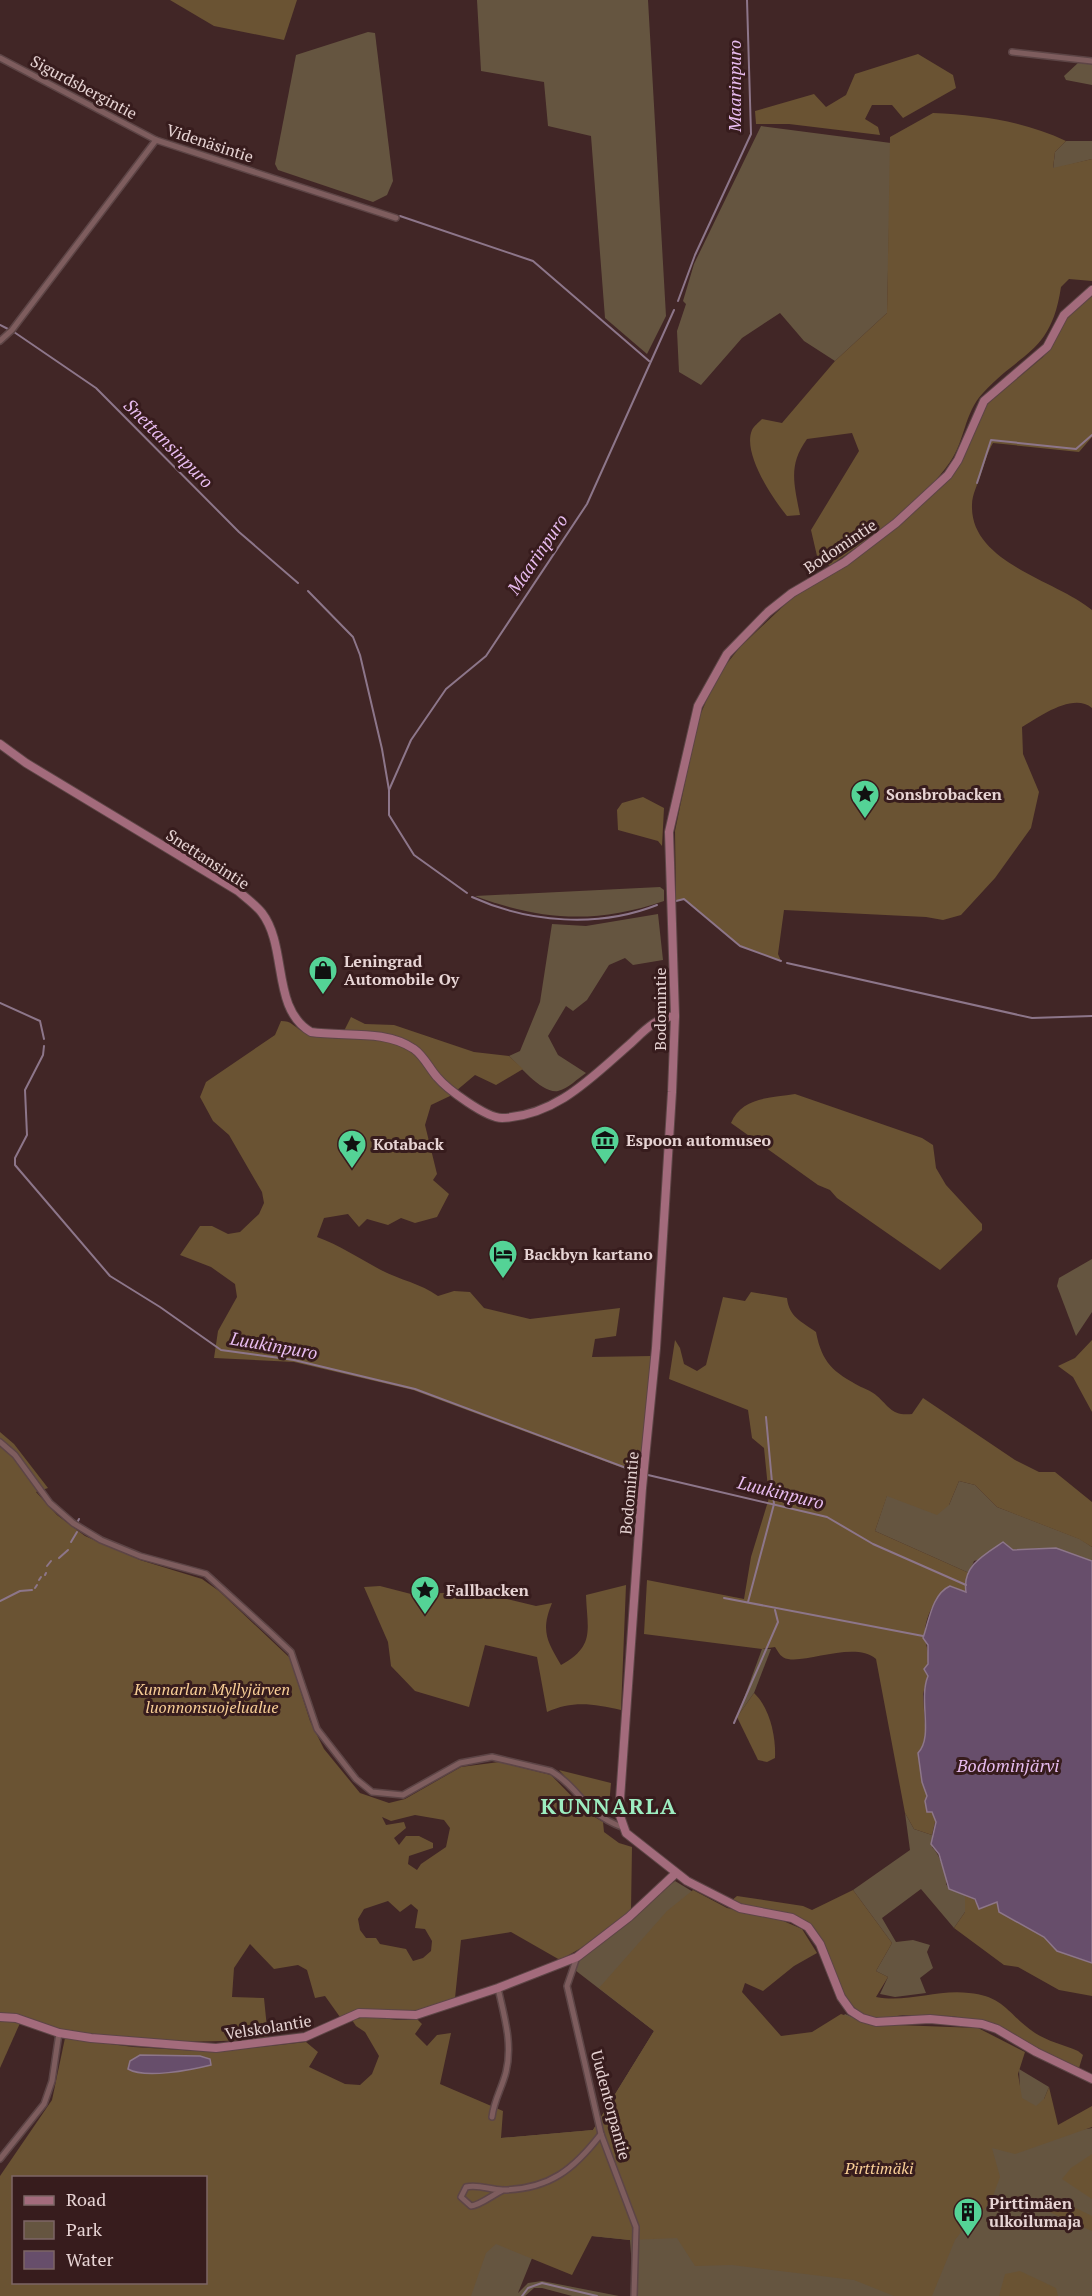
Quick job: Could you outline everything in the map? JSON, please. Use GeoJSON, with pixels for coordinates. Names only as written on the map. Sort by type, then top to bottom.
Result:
{"type":"FeatureCollection","features":[{"type":"Feature","properties":{"kind":"street"},"geometry":{"type":"LineString","coordinates":[[1012,52],[1092,61]]}},
{"type":"Feature","properties":{"kind":"street","name":"Sigurdsbergintie"},"geometry":{"type":"LineString","coordinates":[[0,58],[156,140]]}},
{"type":"Feature","properties":{"kind":"street","name":"Videnäsintie"},"geometry":{"type":"LineString","coordinates":[[0,341],[12,330],[156,140],[396,218]]}},
{"type":"Feature","properties":{"kind":"street","name":"Bodomintie"},"geometry":{"type":"LineString","coordinates":[[622,1827],[619,1807],[642,1488],[657,1338],[675,1016],[669,832],[692,727],[708,683],[728,654],[768,612],[792,593],[845,562],[896,523],[948,475],[958,460],[984,401],[1047,347],[1064,315],[1092,290]]}},
{"type":"Feature","properties":{"kind":"street","name":"Snettansintie"},"geometry":{"type":"LineString","coordinates":[[0,744],[27,763],[238,891],[262,914],[273,939],[292,1016],[301,1026],[311,1032],[386,1037],[407,1045],[423,1056],[438,1078],[452,1091],[486,1113],[503,1118],[564,1100],[655,1021],[675,1016]]}},
{"type":"Feature","properties":{"kind":"street"},"geometry":{"type":"LineString","coordinates":[[0,1442],[15,1455],[50,1503],[73,1523],[101,1540],[140,1556],[206,1574],[285,1646],[291,1652],[317,1729],[356,1779],[372,1792],[402,1796],[460,1763],[492,1757],[551,1772],[558,1776],[592,1812],[622,1827],[676,1873],[727,1902],[792,1918],[808,1927],[820,1944],[841,1997],[851,2011],[862,2018],[876,2022],[930,2019],[982,2024],[997,2029],[1036,2052],[1092,2079]]}},
{"type":"Feature","properties":{"kind":"street","name":"Velskolantie"},"geometry":{"type":"LineString","coordinates":[[0,2017],[16,2018],[59,2033],[134,2043],[229,2047],[305,2037],[359,2013],[416,2015],[498,1988],[578,1957],[629,1917],[676,1873]]}},
{"type":"Feature","properties":{"kind":"street","name":"Uudentorpantie"},"geometry":{"type":"LineString","coordinates":[[578,1957],[567,1986],[601,2134],[636,2227],[634,2296]]}},
{"type":"Feature","properties":{"kind":"street"},"geometry":{"type":"LineString","coordinates":[[492,2117],[496,2094],[505,2074],[510,2041],[498,1988]]}},
{"type":"Feature","properties":{"kind":"street"},"geometry":{"type":"LineString","coordinates":[[0,2159],[44,2104],[52,2081],[59,2033]]}},
{"type":"Feature","properties":{"kind":"street"},"geometry":{"type":"LineString","coordinates":[[503,2190],[475,2185],[466,2187],[461,2197],[471,2206],[476,2206],[488,2196],[503,2190],[556,2180],[582,2158],[601,2134]]}},
{"type":"Feature","properties":{"kind":"green space"},"geometry":{"type":"Polygon","coordinates":[[[170,0],[297,0],[284,40],[214,26],[170,0]]]}},
{"type":"Feature","properties":{"kind":"green space"},"geometry":{"type":"Polygon","coordinates":[[[477,0],[648,0],[666,316],[647,354],[605,318],[591,136],[548,126],[544,82],[481,71],[477,0]]]}},
{"type":"Feature","properties":{"kind":"green space"},"geometry":{"type":"Polygon","coordinates":[[[368,32],[375,33],[393,181],[387,195],[373,202],[278,170],[275,164],[296,55],[368,32]]]}},
{"type":"Feature","properties":{"kind":"green space"},"geometry":{"type":"Polygon","coordinates":[[[918,54],[953,75],[956,88],[903,118],[892,105],[872,105],[865,119],[878,127],[880,135],[789,124],[756,124],[755,111],[814,94],[826,107],[846,95],[855,74],[918,54]]]}},
{"type":"Feature","properties":{"kind":"green space"},"geometry":{"type":"Polygon","coordinates":[[[1079,62],[1092,63],[1092,85],[1066,80],[1064,76],[1079,62]]]}},
{"type":"Feature","properties":{"kind":"green space"},"geometry":{"type":"Polygon","coordinates":[[[933,113],[1001,120],[1034,128],[1066,141],[1055,152],[1053,168],[1092,159],[1092,281],[1069,279],[1061,287],[1050,326],[1042,339],[997,379],[977,401],[955,454],[938,478],[910,506],[830,566],[817,556],[811,530],[859,451],[852,433],[807,439],[797,457],[794,475],[800,515],[787,516],[774,499],[755,463],[750,440],[752,430],[762,419],[782,423],[835,361],[887,313],[890,137],[933,113]]]}},
{"type":"Feature","properties":{"kind":"green space"},"geometry":{"type":"Polygon","coordinates":[[[761,126],[891,143],[887,313],[835,361],[804,341],[780,313],[742,338],[701,385],[679,372],[677,331],[686,304],[683,301],[694,264],[761,126]]]}},
{"type":"Feature","properties":{"kind":"green space"},"geometry":{"type":"Polygon","coordinates":[[[1066,141],[1092,141],[1092,159],[1053,169],[1055,152],[1066,141]]]}},
{"type":"Feature","properties":{"kind":"green space"},"geometry":{"type":"Polygon","coordinates":[[[1092,296],[1092,437],[1079,452],[993,443],[972,501],[975,525],[985,542],[1000,556],[1092,610],[1092,708],[1084,704],[1066,704],[1022,727],[1023,754],[1039,792],[1031,828],[995,878],[961,915],[943,920],[926,917],[784,910],[778,954],[781,961],[740,946],[684,899],[676,901],[675,831],[698,720],[717,676],[740,647],[795,595],[874,544],[945,483],[986,405],[1043,357],[1069,313],[1092,296]]]}},
{"type":"Feature","properties":{"kind":"green space"},"geometry":{"type":"Polygon","coordinates":[[[643,797],[664,808],[662,846],[658,841],[618,830],[617,810],[622,803],[643,797]]]}},
{"type":"Feature","properties":{"kind":"green space"},"geometry":{"type":"Polygon","coordinates":[[[660,887],[664,890],[664,901],[592,916],[547,915],[524,911],[475,896],[660,887]]]}},
{"type":"Feature","properties":{"kind":"green space"},"geometry":{"type":"Polygon","coordinates":[[[658,914],[663,960],[633,965],[625,958],[609,965],[587,1000],[573,1011],[566,1006],[548,1036],[558,1055],[586,1073],[558,1091],[552,1091],[538,1084],[509,1056],[520,1051],[540,1002],[552,924],[586,926],[658,914]]]}},
{"type":"Feature","properties":{"kind":"green space"},"geometry":{"type":"Polygon","coordinates":[[[351,1017],[365,1024],[394,1025],[474,1052],[509,1056],[523,1069],[496,1085],[475,1075],[450,1096],[431,1105],[425,1125],[437,1174],[433,1180],[449,1194],[437,1217],[415,1223],[401,1218],[388,1225],[367,1219],[359,1227],[348,1214],[324,1218],[317,1237],[438,1296],[454,1291],[470,1292],[484,1308],[530,1319],[620,1308],[616,1336],[595,1339],[592,1357],[652,1356],[639,1474],[413,1390],[294,1362],[214,1358],[218,1331],[237,1297],[235,1284],[211,1267],[180,1255],[200,1226],[212,1226],[228,1234],[240,1232],[259,1214],[264,1203],[262,1192],[229,1135],[213,1121],[200,1097],[206,1082],[275,1035],[281,1021],[290,1023],[310,1034],[340,1039],[351,1017]]]}},
{"type":"Feature","properties":{"kind":"green space"},"geometry":{"type":"Polygon","coordinates":[[[795,1094],[922,1138],[933,1145],[936,1168],[946,1185],[982,1224],[982,1230],[940,1270],[837,1198],[830,1190],[818,1185],[731,1123],[736,1114],[749,1103],[795,1094]]]}},
{"type":"Feature","properties":{"kind":"green space"},"geometry":{"type":"Polygon","coordinates":[[[1092,1259],[1092,1312],[1076,1336],[1057,1286],[1059,1278],[1092,1259]]]}},
{"type":"Feature","properties":{"kind":"green space"},"geometry":{"type":"Polygon","coordinates":[[[751,1292],[787,1298],[793,1314],[816,1332],[822,1352],[830,1366],[874,1393],[891,1410],[900,1414],[912,1414],[923,1398],[1015,1460],[1039,1472],[1055,1472],[1092,1502],[1092,1547],[1079,1539],[997,1507],[975,1485],[959,1481],[949,1505],[937,1515],[887,1496],[875,1531],[969,1573],[966,1592],[951,1586],[941,1594],[933,1606],[926,1625],[928,1660],[925,1671],[928,1676],[923,1694],[926,1741],[918,1753],[922,1782],[927,1796],[925,1801],[936,1818],[932,1835],[914,1829],[905,1813],[876,1659],[867,1654],[844,1652],[788,1659],[782,1656],[775,1647],[762,1649],[644,1634],[647,1580],[744,1599],[751,1557],[769,1498],[764,1448],[752,1438],[748,1410],[669,1379],[675,1340],[680,1348],[684,1364],[697,1371],[706,1365],[723,1297],[745,1301],[751,1292]]]}},
{"type":"Feature","properties":{"kind":"green space"},"geometry":{"type":"Polygon","coordinates":[[[1092,1340],[1092,1412],[1073,1377],[1058,1366],[1075,1358],[1092,1340]]]}},
{"type":"Feature","properties":{"kind":"green space","name":"Kunnarlan Myllyjärven luonnonsuojelualue"},"geometry":{"type":"Polygon","coordinates":[[[0,1432],[14,1444],[48,1488],[36,1492],[57,1515],[85,1536],[140,1560],[202,1579],[219,1591],[290,1658],[310,1721],[324,1749],[360,1793],[389,1803],[405,1799],[461,1767],[499,1762],[551,1775],[588,1813],[603,1822],[604,1832],[619,1843],[632,1847],[631,1910],[581,1948],[560,1960],[511,1932],[461,1940],[455,1998],[419,2011],[404,2013],[358,2010],[340,2017],[325,1996],[315,1998],[307,1970],[298,1965],[274,1969],[250,1944],[234,1968],[232,1997],[264,1998],[268,2038],[167,2041],[117,2037],[66,2030],[25,2017],[0,2013],[0,1432]],[[415,1815],[391,1821],[382,1817],[386,1825],[404,1822],[406,1828],[394,1838],[399,1845],[406,1836],[419,1836],[433,1843],[433,1848],[409,1856],[408,1864],[417,1870],[421,1864],[446,1847],[450,1828],[444,1820],[415,1815]],[[388,1901],[364,1909],[358,1919],[360,1930],[366,1938],[376,1938],[380,1944],[406,1949],[413,1961],[423,1958],[431,1951],[432,1941],[425,1929],[415,1928],[418,1910],[411,1904],[400,1912],[388,1901]]]}},
{"type":"Feature","properties":{"kind":"green space"},"geometry":{"type":"Polygon","coordinates":[[[959,1481],[975,1485],[997,1507],[1080,1539],[1092,1547],[1092,1561],[1056,1548],[1013,1550],[974,1561],[969,1573],[875,1531],[887,1495],[949,1505],[959,1481]]]}},
{"type":"Feature","properties":{"kind":"green space"},"geometry":{"type":"Polygon","coordinates":[[[626,1585],[621,1710],[584,1704],[566,1706],[547,1712],[537,1657],[485,1645],[469,1707],[415,1691],[391,1666],[388,1642],[364,1587],[380,1586],[411,1594],[478,1592],[536,1606],[552,1603],[547,1621],[547,1635],[561,1665],[580,1651],[585,1643],[588,1627],[586,1595],[626,1585]]]}},
{"type":"Feature","properties":{"kind":"green space"},"geometry":{"type":"Polygon","coordinates":[[[762,1649],[771,1649],[754,1693],[737,1717],[762,1649]]]}},
{"type":"Feature","properties":{"kind":"green space"},"geometry":{"type":"Polygon","coordinates":[[[754,1693],[760,1699],[768,1715],[773,1732],[775,1758],[767,1762],[758,1760],[737,1717],[754,1693]]]}},
{"type":"Feature","properties":{"kind":"green space"},"geometry":{"type":"Polygon","coordinates":[[[559,1770],[611,1783],[608,1817],[594,1808],[559,1770]]]}},
{"type":"Feature","properties":{"kind":"green space"},"geometry":{"type":"Polygon","coordinates":[[[905,1813],[914,1829],[932,1835],[932,1847],[948,1877],[946,1884],[949,1889],[965,1895],[965,1912],[954,1928],[921,1889],[882,1918],[896,1942],[913,1940],[930,1945],[927,1952],[933,1968],[920,1978],[926,1993],[895,1997],[880,1994],[888,1977],[876,1971],[892,1943],[853,1890],[910,1850],[905,1813]]]}},
{"type":"Feature","properties":{"kind":"green space","name":"Pirttimäki"},"geometry":{"type":"Polygon","coordinates":[[[675,1881],[753,1928],[672,2036],[799,2065],[845,2014],[1008,2082],[1020,2090],[1019,2069],[1049,2087],[1044,2099],[1061,2133],[1092,2128],[1092,2296],[634,2296],[630,2240],[543,2231],[518,2293],[528,2283],[542,2281],[619,2296],[572,2296],[534,2288],[525,2296],[469,2296],[501,2138],[593,2130],[654,2031],[571,1967],[675,1881]]]}},
{"type":"Feature","properties":{"kind":"green space"},"geometry":{"type":"Polygon","coordinates":[[[693,1890],[727,1908],[781,1920],[802,1929],[817,1953],[794,1966],[763,1991],[745,1983],[742,1992],[781,2036],[812,2032],[841,2014],[870,2024],[978,2028],[1025,2052],[1018,2074],[1022,2098],[1036,2106],[1044,2099],[1049,2087],[1058,2125],[1092,2106],[1092,2127],[1015,2154],[992,2148],[1000,2177],[993,2196],[977,2220],[966,2226],[955,2240],[932,2296],[894,2296],[854,2280],[732,2265],[695,2266],[677,2238],[630,2240],[592,2236],[572,2275],[496,2244],[486,2253],[471,2296],[0,2296],[0,2176],[52,2100],[65,2038],[133,2047],[216,2052],[306,2042],[318,2052],[309,2067],[345,2084],[360,2085],[372,2074],[379,2056],[365,2032],[352,2020],[368,2017],[417,2019],[422,2024],[415,2034],[427,2046],[437,2035],[451,2033],[440,2084],[503,2111],[501,2138],[593,2130],[654,2031],[599,1988],[667,1911],[693,1890]],[[140,2055],[175,2069],[191,2068],[210,2059],[200,2056],[140,2055]]]}},
{"type":"Feature","properties":{"kind":"green space"},"geometry":{"type":"Polygon","coordinates":[[[853,1890],[892,1943],[876,1971],[888,1977],[876,1997],[900,1998],[957,1992],[991,1998],[999,2002],[1035,2033],[1078,2051],[1083,2055],[1079,2068],[1042,2053],[982,2021],[951,2016],[903,2015],[880,2019],[864,2016],[849,2003],[840,1987],[821,1939],[812,1927],[731,1901],[737,1896],[803,1906],[812,1910],[853,1890]]]}},
{"type":"Feature","properties":{"kind":"green space"},"geometry":{"type":"Polygon","coordinates":[[[965,1895],[974,1899],[978,1906],[997,1902],[999,1912],[1044,1937],[1057,1951],[1092,1963],[1092,1996],[1059,1990],[1018,1967],[1004,1965],[954,1928],[965,1912],[965,1895]]]}},
{"type":"Feature","properties":{"kind":"green space"},"geometry":{"type":"Polygon","coordinates":[[[0,2022],[20,2023],[0,2068],[0,2022]]]}},
{"type":"Feature","properties":{"kind":"green space"},"geometry":{"type":"Polygon","coordinates":[[[1092,2154],[1092,2199],[1062,2179],[1071,2168],[1092,2154]]]}},
{"type":"Feature","properties":{"kind":"green space"},"geometry":{"type":"Polygon","coordinates":[[[1055,2198],[1092,2216],[1092,2231],[1045,2210],[1055,2198]]]}},
{"type":"Feature","properties":{"kind":"green space"},"geometry":{"type":"Polygon","coordinates":[[[1020,2271],[1056,2288],[1058,2296],[999,2296],[1005,2274],[1020,2271]]]}},
{"type":"Feature","properties":{"kind":"water","name":"Bodominjärvi"},"geometry":{"type":"Polygon","coordinates":[[[1003,1542],[1013,1550],[1056,1548],[1092,1561],[1092,1963],[1057,1951],[1044,1937],[999,1912],[997,1902],[979,1909],[975,1899],[949,1889],[939,1854],[931,1844],[936,1822],[932,1812],[927,1812],[925,1801],[927,1796],[922,1782],[918,1753],[923,1746],[926,1727],[924,1696],[928,1676],[924,1669],[928,1664],[928,1645],[923,1638],[939,1595],[950,1586],[966,1592],[970,1569],[981,1557],[1003,1542]]]}},
{"type":"Feature","properties":{"kind":"water"},"geometry":{"type":"Polygon","coordinates":[[[140,2055],[200,2056],[210,2059],[211,2065],[156,2073],[136,2072],[128,2069],[130,2061],[140,2055]]]}},
{"type":"Feature","properties":{"kind":"waterway","name":"Maarinpuro"},"geometry":{"type":"LineString","coordinates":[[678,301],[695,255],[751,134],[747,0]]}},
{"type":"Feature","properties":{"kind":"waterway"},"geometry":{"type":"LineString","coordinates":[[400,216],[533,261],[649,361]]}},
{"type":"Feature","properties":{"kind":"waterway","name":"Maarinpuro"},"geometry":{"type":"LineString","coordinates":[[389,790],[411,740],[446,689],[486,656],[587,504],[674,310]]}},
{"type":"Feature","properties":{"kind":"waterway","name":"Snettansinpuro"},"geometry":{"type":"LineString","coordinates":[[0,325],[8,329]]}},
{"type":"Feature","properties":{"kind":"waterway","name":"Snettansinpuro"},"geometry":{"type":"LineString","coordinates":[[14,332],[96,388],[239,532],[298,583]]}},
{"type":"Feature","properties":{"kind":"waterway"},"geometry":{"type":"LineString","coordinates":[[977,483],[991,440],[1076,449],[1092,435]]}},
{"type":"Feature","properties":{"kind":"waterway","name":"Snettansinpuro"},"geometry":{"type":"LineString","coordinates":[[308,591],[353,637],[360,655],[382,749],[389,790],[389,815],[414,855],[467,893]]}},
{"type":"Feature","properties":{"kind":"waterway"},"geometry":{"type":"LineString","coordinates":[[472,897],[517,912],[564,919],[612,917],[657,905]]}},
{"type":"Feature","properties":{"kind":"waterway"},"geometry":{"type":"LineString","coordinates":[[676,901],[684,899],[740,946],[781,961]]}},
{"type":"Feature","properties":{"kind":"waterway"},"geometry":{"type":"LineString","coordinates":[[787,963],[1032,1018],[1092,1016]]}},
{"type":"Feature","properties":{"kind":"waterway","name":"Luukinpuro"},"geometry":{"type":"LineString","coordinates":[[0,1003],[40,1021],[44,1039]]}},
{"type":"Feature","properties":{"kind":"waterway","name":"Luukinpuro"},"geometry":{"type":"LineString","coordinates":[[44,1046],[43,1055],[25,1090],[27,1135],[15,1158],[15,1165],[110,1276],[160,1307],[221,1350],[294,1360],[415,1389],[637,1472]]}},
{"type":"Feature","properties":{"kind":"waterway"},"geometry":{"type":"LineString","coordinates":[[748,1602],[774,1504],[766,1417]]}},
{"type":"Feature","properties":{"kind":"waterway","name":"Luukinpuro"},"geometry":{"type":"LineString","coordinates":[[648,1475],[827,1517],[873,1544],[966,1585]]}},
{"type":"Feature","properties":{"kind":"waterway"},"geometry":{"type":"LineString","coordinates":[[71,1542],[77,1532]]}},
{"type":"Feature","properties":{"kind":"waterway"},"geometry":{"type":"LineString","coordinates":[[59,1558],[68,1550]]}},
{"type":"Feature","properties":{"kind":"waterway"},"geometry":{"type":"LineString","coordinates":[[47,1566],[51,1561]]}},
{"type":"Feature","properties":{"kind":"waterway"},"geometry":{"type":"LineString","coordinates":[[0,1601],[20,1591],[32,1590]]}},
{"type":"Feature","properties":{"kind":"waterway"},"geometry":{"type":"LineString","coordinates":[[724,1598],[923,1636]]}},
{"type":"Feature","properties":{"kind":"waterway"},"geometry":{"type":"LineString","coordinates":[[734,1723],[778,1622],[775,1610]]}},
{"type":"Feature","properties":{"kind":"waterway"},"geometry":{"type":"LineString","coordinates":[[522,2296],[528,2288],[542,2283],[597,2296]]}},
{"type":"Feature","properties":{"kind":"place","name":"Sonsbrobacken"},"geometry":{"type":"Point","coordinates":[865,820]}},
{"type":"Feature","properties":{"kind":"place","name":"Leningrad Automobile Oy"},"geometry":{"type":"Point","coordinates":[323,996]}},
{"type":"Feature","properties":{"kind":"place","name":"Espoon automuseo"},"geometry":{"type":"Point","coordinates":[605,1166]}},
{"type":"Feature","properties":{"kind":"place","name":"Kotaback"},"geometry":{"type":"Point","coordinates":[352,1170]}},
{"type":"Feature","properties":{"kind":"place","name":"Backbyn kartano"},"geometry":{"type":"Point","coordinates":[503,1280]}},
{"type":"Feature","properties":{"kind":"place","name":"Fallbacken"},"geometry":{"type":"Point","coordinates":[425,1616]}},
{"type":"Feature","properties":{"kind":"place","name":"Pirttimäen ulkoilumaja"},"geometry":{"type":"Point","coordinates":[968,2238]}},
{"type":"Feature","properties":{"kind":"district","name":"KUNNARLA"},"geometry":{"type":"Point","coordinates":[609,1805]}}]}
